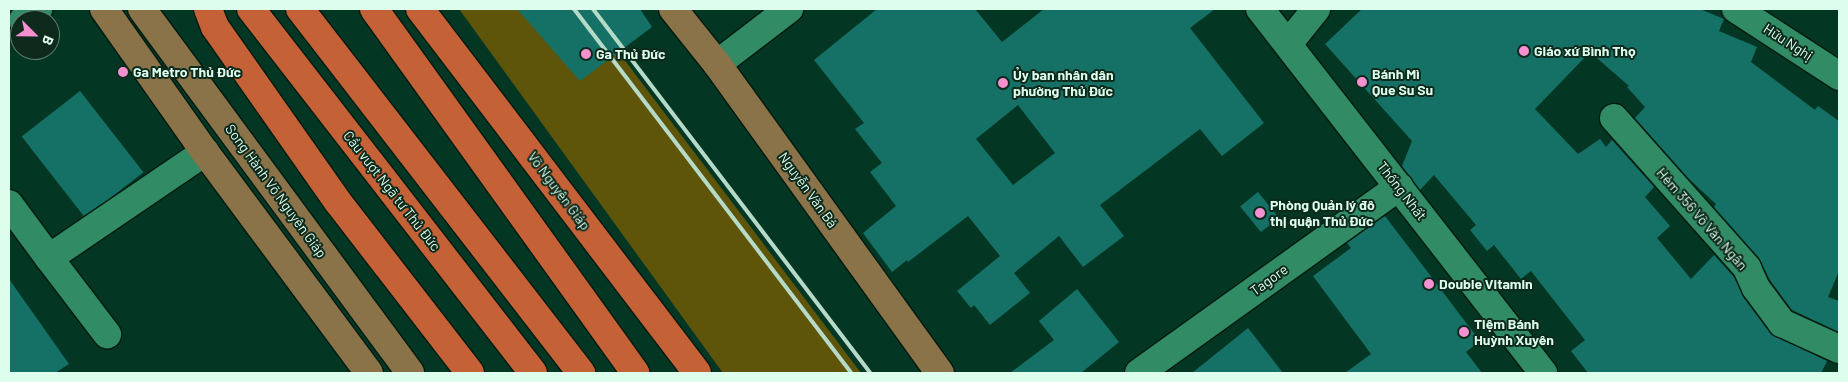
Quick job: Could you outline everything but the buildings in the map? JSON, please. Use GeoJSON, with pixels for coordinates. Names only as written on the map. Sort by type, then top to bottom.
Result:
{"type":"FeatureCollection","features":[{"type":"Feature","properties":{"kind":"highway"},"geometry":{"type":"LineString","coordinates":[[208,9],[215,27],[338,202],[470,373]]}},
{"type":"Feature","properties":{"kind":"highway","name":"Cầu vượt Ngã tư Thủ Đức"},"geometry":{"type":"LineString","coordinates":[[251,9],[533,373]]}},
{"type":"Feature","properties":{"kind":"highway"},"geometry":{"type":"LineString","coordinates":[[300,9],[581,373]]}},
{"type":"Feature","properties":{"kind":"highway"},"geometry":{"type":"LineString","coordinates":[[374,9],[636,373]]}},
{"type":"Feature","properties":{"kind":"highway","name":"Võ Nguyên Giáp"},"geometry":{"type":"LineString","coordinates":[[420,9],[697,373]]}},
{"type":"Feature","properties":{"kind":"main road"},"geometry":{"type":"LineString","coordinates":[[104,9],[205,152],[369,373]]}},
{"type":"Feature","properties":{"kind":"main road","name":"Song Hành Võ Nguyên Giáp"},"geometry":{"type":"LineString","coordinates":[[142,9],[410,373]]}},
{"type":"Feature","properties":{"kind":"main road","name":"Nguyễn Văn Bá"},"geometry":{"type":"LineString","coordinates":[[674,9],[717,64],[940,373]]}},
{"type":"Feature","properties":{"kind":"street"},"geometry":{"type":"LineString","coordinates":[[717,64],[789,9]]}},
{"type":"Feature","properties":{"kind":"street","name":"Thống Nhất"},"geometry":{"type":"LineString","coordinates":[[1260,9],[1544,373]]}},
{"type":"Feature","properties":{"kind":"street"},"geometry":{"type":"LineString","coordinates":[[1288,44],[1316,9]]}},
{"type":"Feature","properties":{"kind":"street","name":"Hữu Nghị"},"geometry":{"type":"LineString","coordinates":[[1736,9],[1839,76]]}},
{"type":"Feature","properties":{"kind":"street","name":"Hẻm 356 Võ Văn Ngân"},"geometry":{"type":"LineString","coordinates":[[1614,118],[1747,268],[1756,288],[1782,323],[1839,349]]}},
{"type":"Feature","properties":{"kind":"street"},"geometry":{"type":"LineString","coordinates":[[49,258],[205,152]]}},
{"type":"Feature","properties":{"kind":"street","name":"Tagore"},"geometry":{"type":"LineString","coordinates":[[1139,373],[1399,187]]}},
{"type":"Feature","properties":{"kind":"street"},"geometry":{"type":"LineString","coordinates":[[9,204],[107,334]]}},
{"type":"Feature","properties":{"kind":"shaded area"},"geometry":{"type":"Polygon","coordinates":[[[459,9],[586,9],[861,373],[723,373],[459,9]]]}},
{"type":"Feature","properties":{"kind":"railway"},"geometry":{"type":"LineString","coordinates":[[574,9],[851,373]]}},
{"type":"Feature","properties":{"kind":"railway"},"geometry":{"type":"LineString","coordinates":[[593,9],[870,373]]}},
{"type":"Feature","properties":{"kind":"place","name":"Giáo xứ Bình Thọ"},"geometry":{"type":"Point","coordinates":[1524,51]}},
{"type":"Feature","properties":{"kind":"place","name":"Ga Thủ Đức"},"geometry":{"type":"Point","coordinates":[586,54]}},
{"type":"Feature","properties":{"kind":"place","name":"Ga Metro Thủ Đức"},"geometry":{"type":"Point","coordinates":[123,72]}},
{"type":"Feature","properties":{"kind":"place","name":"Bánh Mì Que Su Su"},"geometry":{"type":"Point","coordinates":[1362,82]}},
{"type":"Feature","properties":{"kind":"place","name":"Ủy ban nhân dân phường Thủ Đức"},"geometry":{"type":"Point","coordinates":[1003,83]}},
{"type":"Feature","properties":{"kind":"place","name":"Phòng Quản lý đô thị quận Thủ Đức"},"geometry":{"type":"Point","coordinates":[1260,213]}},
{"type":"Feature","properties":{"kind":"place","name":"Double Vitamin"},"geometry":{"type":"Point","coordinates":[1429,284]}},
{"type":"Feature","properties":{"kind":"place","name":"Tiệm Bánh Huỳnh Xuyên"},"geometry":{"type":"Point","coordinates":[1464,332]}}]}
